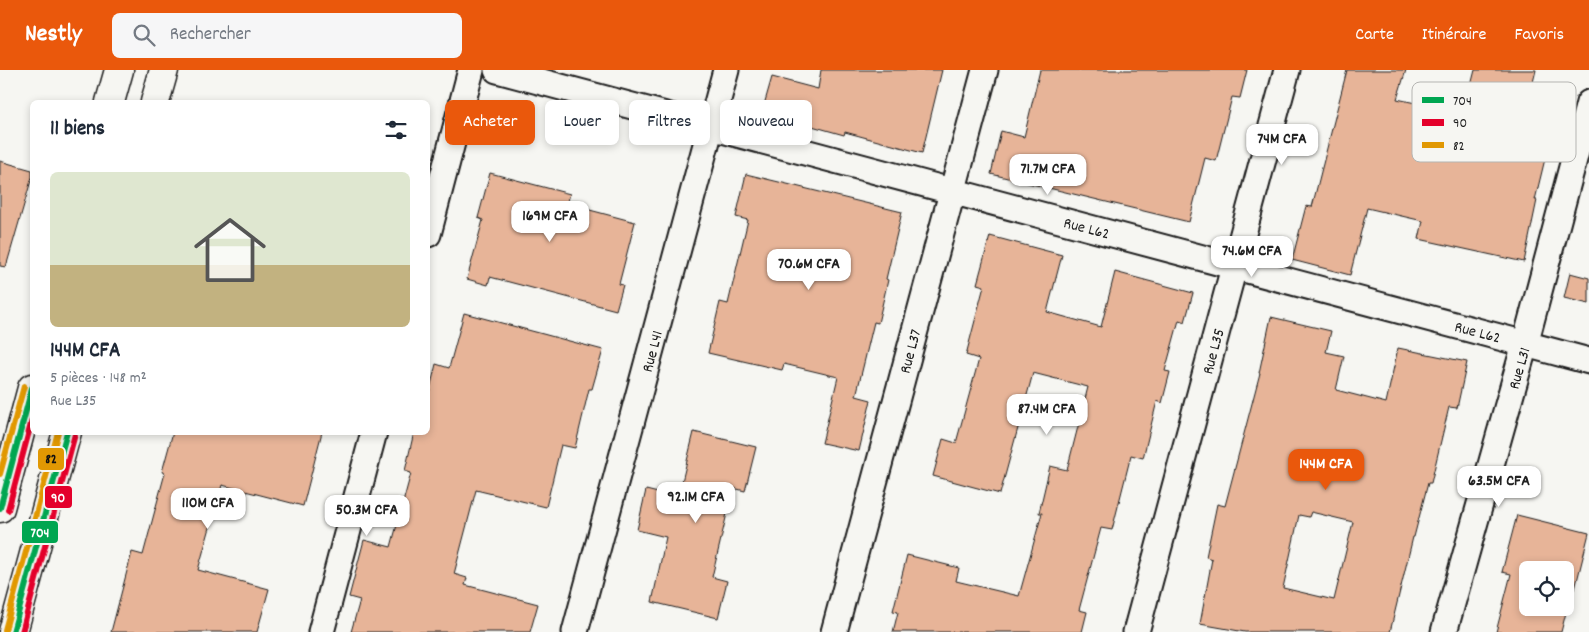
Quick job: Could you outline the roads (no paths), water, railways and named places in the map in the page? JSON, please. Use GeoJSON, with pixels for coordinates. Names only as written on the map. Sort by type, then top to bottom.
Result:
{"type":"FeatureCollection","features":[{"type":"Feature","properties":{"kind":"main road"},"geometry":{"type":"LineString","coordinates":[[111,100],[119,70]]}},
{"type":"Feature","properties":{"kind":"main road"},"geometry":{"type":"LineString","coordinates":[[156,100],[164,70]]}},
{"type":"Feature","properties":{"kind":"main road"},"geometry":{"type":"LineString","coordinates":[[0,508],[30,396]]}},
{"type":"Feature","properties":{"kind":"main road"},"geometry":{"type":"LineString","coordinates":[[13,632],[66,435]]}},
{"type":"Feature","properties":{"kind":"street"},"geometry":{"type":"LineString","coordinates":[[430,227],[472,70]]}},
{"type":"Feature","properties":{"kind":"street","name":"Rue L62"},"geometry":{"type":"LineString","coordinates":[[497,70],[629,105]]}},
{"type":"Feature","properties":{"kind":"street","name":"Rue L41"},"geometry":{"type":"LineString","coordinates":[[710,127],[726,70]]}},
{"type":"Feature","properties":{"kind":"street","name":"Rue L37"},"geometry":{"type":"LineString","coordinates":[[834,632],[985,70]]}},
{"type":"Feature","properties":{"kind":"street","name":"Rue L35"},"geometry":{"type":"LineString","coordinates":[[1136,632],[1287,70]]}},
{"type":"Feature","properties":{"kind":"street","name":"Rue L31"},"geometry":{"type":"LineString","coordinates":[[1576,152],[1589,103]]}},
{"type":"Feature","properties":{"kind":"street","name":"Rue L62"},"geometry":{"type":"LineString","coordinates":[[710,127],[1589,361]]}},
{"type":"Feature","properties":{"kind":"street","name":"Rue L41"},"geometry":{"type":"LineString","coordinates":[[575,632],[705,145]]}},
{"type":"Feature","properties":{"kind":"street","name":"Rue L31"},"geometry":{"type":"LineString","coordinates":[[1444,632],[1525,344],[1573,162]]}},
{"type":"Feature","properties":{"kind":"street"},"geometry":{"type":"LineString","coordinates":[[321,632],[373,435]]}}]}
